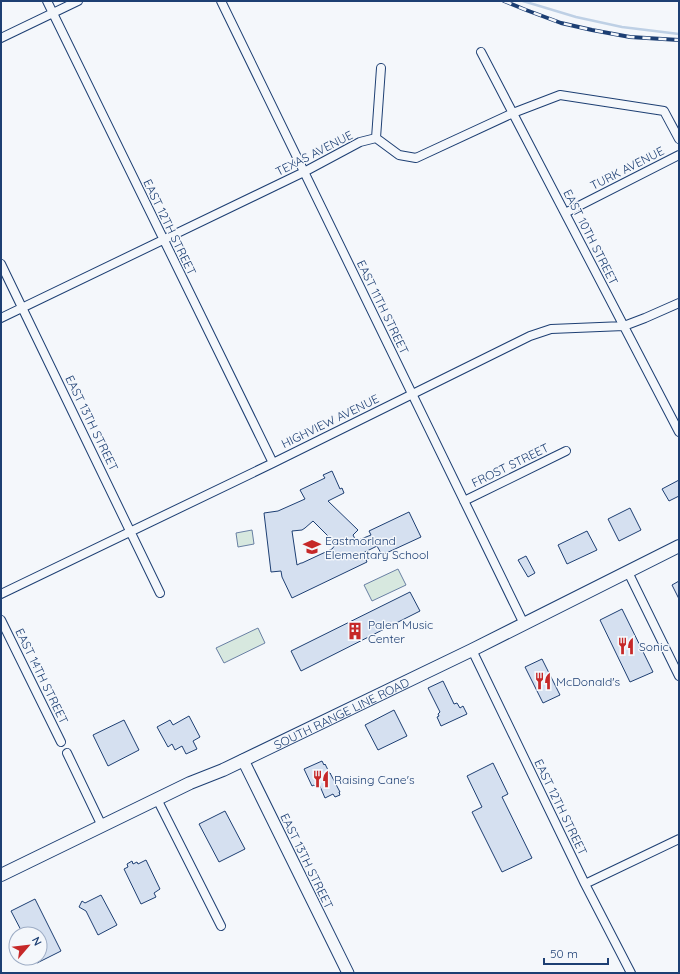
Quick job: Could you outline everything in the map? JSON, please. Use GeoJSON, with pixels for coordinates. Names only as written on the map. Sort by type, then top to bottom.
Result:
{"type":"FeatureCollection","features":[{"type":"Feature","properties":{"kind":"main road","name":"SOUTH RANGE LINE ROAD"},"geometry":{"type":"LineString","coordinates":[[1,875],[190,783],[223,770],[472,650],[679,546]]}},
{"type":"Feature","properties":{"kind":"street","name":"EAST 12TH STREET"},"geometry":{"type":"LineString","coordinates":[[47,1],[273,463]]}},
{"type":"Feature","properties":{"kind":"street"},"geometry":{"type":"LineString","coordinates":[[1,38],[78,1]]}},
{"type":"Feature","properties":{"kind":"street","name":"EAST 11TH STREET"},"geometry":{"type":"LineString","coordinates":[[221,1],[524,624]]}},
{"type":"Feature","properties":{"kind":"street","name":"EAST 10TH STREET"},"geometry":{"type":"LineString","coordinates":[[481,52],[679,432]]}},
{"type":"Feature","properties":{"kind":"street"},"geometry":{"type":"LineString","coordinates":[[381,68],[376,138],[400,155],[416,158],[513,113],[560,95],[664,111],[679,139]]}},
{"type":"Feature","properties":{"kind":"street","name":"TEXAS AVENUE"},"geometry":{"type":"LineString","coordinates":[[1,318],[304,172],[360,142],[376,138]]}},
{"type":"Feature","properties":{"kind":"street","name":"TURK AVENUE"},"geometry":{"type":"LineString","coordinates":[[565,213],[679,156]]}},
{"type":"Feature","properties":{"kind":"street","name":"EAST 13TH STREET"},"geometry":{"type":"LineString","coordinates":[[1,264],[160,593]]}},
{"type":"Feature","properties":{"kind":"street","name":"HIGHVIEW AVENUE"},"geometry":{"type":"LineString","coordinates":[[1,594],[273,463],[530,336],[551,330],[624,326],[646,318],[679,302]]}},
{"type":"Feature","properties":{"kind":"street","name":"FROST STREET"},"geometry":{"type":"LineString","coordinates":[[464,501],[566,450]]}},
{"type":"Feature","properties":{"kind":"street"},"geometry":{"type":"LineString","coordinates":[[628,572],[679,676]]}},
{"type":"Feature","properties":{"kind":"street","name":"EAST 14TH STREET"},"geometry":{"type":"LineString","coordinates":[[1,620],[61,742]]}},
{"type":"Feature","properties":{"kind":"street","name":"EAST 12TH STREET"},"geometry":{"type":"LineString","coordinates":[[472,650],[585,884],[631,973]]}},
{"type":"Feature","properties":{"kind":"street"},"geometry":{"type":"LineString","coordinates":[[67,753],[102,826]]}},
{"type":"Feature","properties":{"kind":"street","name":"EAST 13TH STREET"},"geometry":{"type":"LineString","coordinates":[[243,760],[348,973]]}},
{"type":"Feature","properties":{"kind":"street"},"geometry":{"type":"LineString","coordinates":[[158,799],[221,926]]}},
{"type":"Feature","properties":{"kind":"street"},"geometry":{"type":"LineString","coordinates":[[585,884],[679,839]]}},
{"type":"Feature","properties":{"kind":"shaded area"},"geometry":{"type":"Polygon","coordinates":[[[252,530],[254,544],[238,547],[236,533],[252,530]]]}},
{"type":"Feature","properties":{"kind":"shaded area"},"geometry":{"type":"Polygon","coordinates":[[[398,569],[406,585],[372,601],[364,585],[398,569]]]}},
{"type":"Feature","properties":{"kind":"shaded area"},"geometry":{"type":"Polygon","coordinates":[[[258,628],[265,643],[224,663],[216,648],[258,628]]]}},
{"type":"Feature","properties":{"kind":"building"},"geometry":{"type":"Polygon","coordinates":[[[332,471],[340,489],[342,488],[344,493],[328,501],[358,530],[353,535],[356,541],[371,535],[369,531],[409,512],[421,537],[382,555],[377,546],[363,553],[367,562],[292,598],[282,577],[281,571],[271,572],[264,513],[278,511],[305,499],[300,490],[325,478],[323,475],[332,471]],[[313,521],[302,530],[292,531],[297,565],[332,549],[336,544],[313,521]]]}},
{"type":"Feature","properties":{"kind":"building"},"geometry":{"type":"Polygon","coordinates":[[[679,480],[679,496],[669,501],[662,489],[679,480]]]}},
{"type":"Feature","properties":{"kind":"building"},"geometry":{"type":"Polygon","coordinates":[[[630,508],[641,530],[619,541],[608,519],[630,508]]]}},
{"type":"Feature","properties":{"kind":"building"},"geometry":{"type":"Polygon","coordinates":[[[587,531],[597,550],[567,564],[558,545],[587,531]]]}},
{"type":"Feature","properties":{"kind":"building"},"geometry":{"type":"Polygon","coordinates":[[[526,556],[535,573],[528,577],[518,560],[526,556]]]}},
{"type":"Feature","properties":{"kind":"building"},"geometry":{"type":"Polygon","coordinates":[[[679,581],[679,599],[672,585],[679,581]]]}},
{"type":"Feature","properties":{"kind":"building","name":"Palen Music Center"},"geometry":{"type":"Polygon","coordinates":[[[410,592],[420,611],[301,671],[291,651],[410,592]]]}},
{"type":"Feature","properties":{"kind":"building","name":"Sonic"},"geometry":{"type":"Polygon","coordinates":[[[622,609],[653,672],[630,682],[600,620],[622,609]]]}},
{"type":"Feature","properties":{"kind":"building","name":"McDonald's"},"geometry":{"type":"Polygon","coordinates":[[[542,659],[560,695],[543,703],[525,667],[542,659]]]}},
{"type":"Feature","properties":{"kind":"building"},"geometry":{"type":"Polygon","coordinates":[[[443,681],[454,704],[457,703],[460,708],[463,706],[467,714],[441,726],[437,717],[439,716],[438,714],[440,712],[428,688],[443,681]]]}},
{"type":"Feature","properties":{"kind":"building"},"geometry":{"type":"Polygon","coordinates":[[[394,710],[407,736],[378,750],[365,725],[394,710]]]}},
{"type":"Feature","properties":{"kind":"building"},"geometry":{"type":"Polygon","coordinates":[[[189,716],[200,737],[193,741],[197,749],[186,754],[182,746],[175,750],[172,744],[168,747],[157,727],[170,720],[173,725],[189,716]]]}},
{"type":"Feature","properties":{"kind":"building"},"geometry":{"type":"Polygon","coordinates":[[[124,720],[139,750],[108,766],[93,735],[124,720]]]}},
{"type":"Feature","properties":{"kind":"building","name":"Raising Cane's"},"geometry":{"type":"Polygon","coordinates":[[[322,761],[330,773],[340,792],[340,795],[335,797],[333,794],[325,798],[319,784],[312,786],[304,769],[322,761]]]}},
{"type":"Feature","properties":{"kind":"building"},"geometry":{"type":"Polygon","coordinates":[[[493,763],[508,794],[502,797],[532,858],[502,872],[472,812],[482,807],[467,776],[493,763]]]}},
{"type":"Feature","properties":{"kind":"building"},"geometry":{"type":"Polygon","coordinates":[[[225,811],[245,849],[219,862],[199,824],[225,811]]]}},
{"type":"Feature","properties":{"kind":"building"},"geometry":{"type":"Polygon","coordinates":[[[146,860],[160,889],[154,893],[156,897],[141,904],[124,869],[128,867],[127,864],[132,861],[133,864],[137,862],[138,864],[146,860]]]}},
{"type":"Feature","properties":{"kind":"building"},"geometry":{"type":"Polygon","coordinates":[[[101,895],[117,925],[98,935],[86,911],[79,907],[82,901],[85,903],[101,895]]]}},
{"type":"Feature","properties":{"kind":"building"},"geometry":{"type":"Polygon","coordinates":[[[35,899],[61,951],[48,958],[48,926],[19,926],[11,911],[35,899]]]}},
{"type":"Feature","properties":{"kind":"waterway"},"geometry":{"type":"LineString","coordinates":[[523,1],[576,17],[622,27],[679,34]]}},
{"type":"Feature","properties":{"kind":"railway"},"geometry":{"type":"LineString","coordinates":[[504,1],[561,23],[592,30],[630,37],[679,40]]}},
{"type":"Feature","properties":{"kind":"place","name":"Eastmorland Elementary School"},"geometry":{"type":"Point","coordinates":[312,547]}},
{"type":"Feature","properties":{"kind":"place","name":"Palen Music Center"},"geometry":{"type":"Point","coordinates":[355,631]}},
{"type":"Feature","properties":{"kind":"place","name":"Sonic"},"geometry":{"type":"Point","coordinates":[626,646]}},
{"type":"Feature","properties":{"kind":"place","name":"McDonald's"},"geometry":{"type":"Point","coordinates":[543,681]}},
{"type":"Feature","properties":{"kind":"place","name":"Raising Cane's"},"geometry":{"type":"Point","coordinates":[321,779]}}]}
